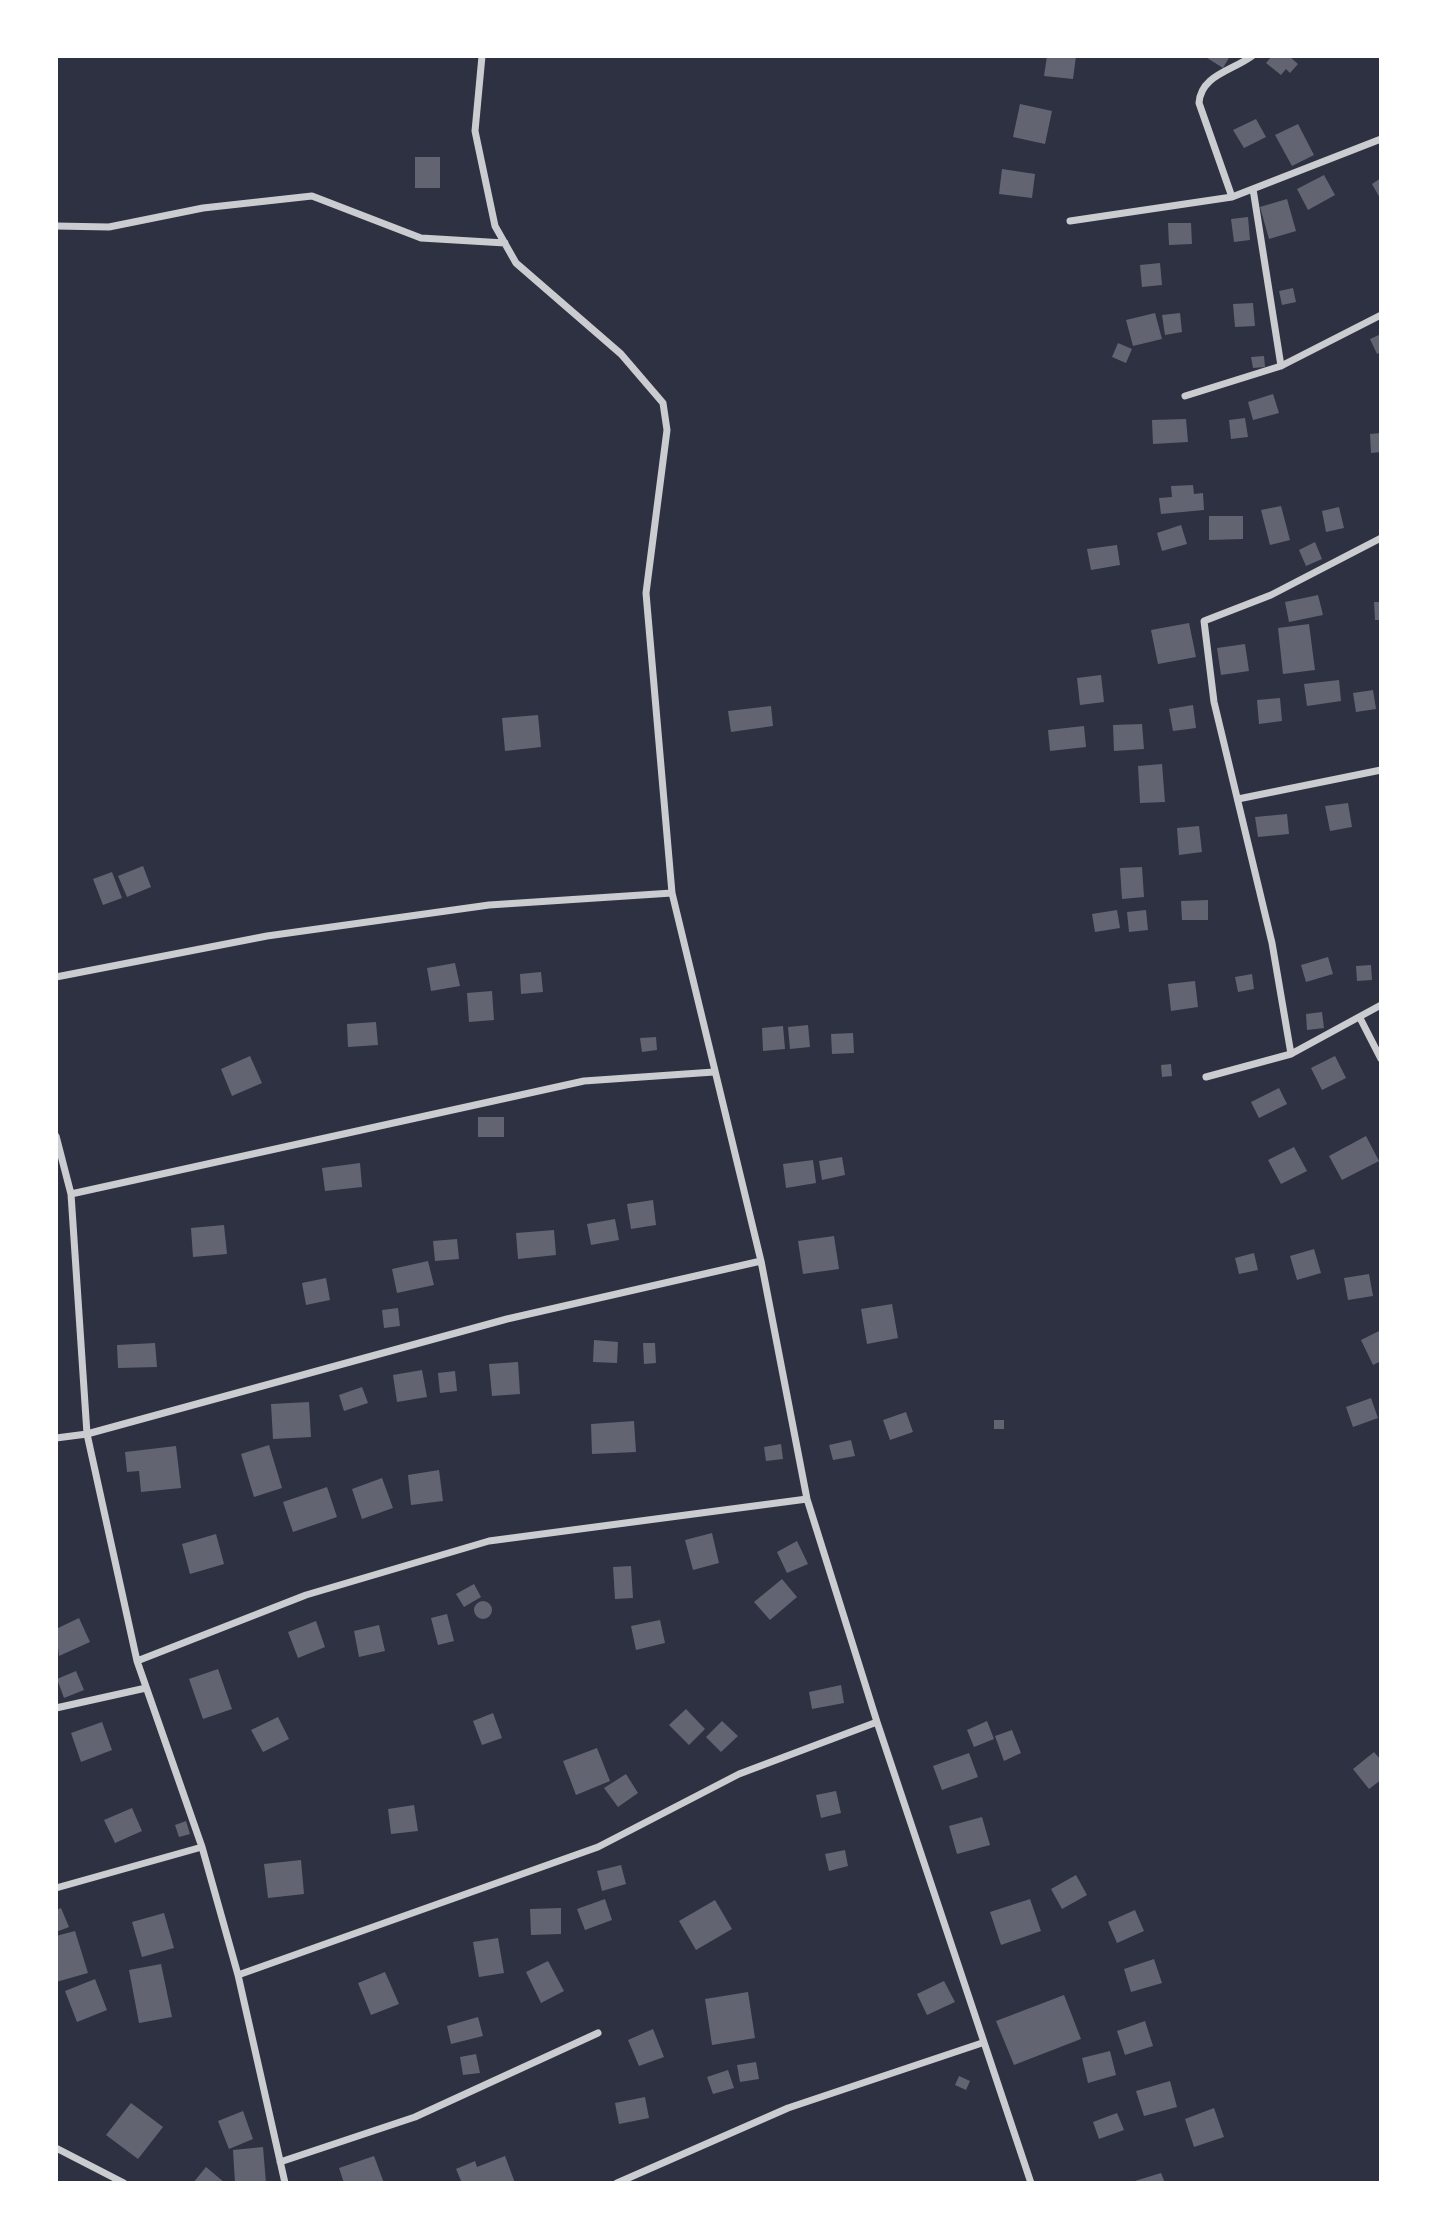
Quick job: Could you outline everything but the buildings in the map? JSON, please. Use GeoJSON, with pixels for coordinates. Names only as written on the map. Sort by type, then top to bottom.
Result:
{"type":"FeatureCollection","features":[{"type":"Feature","properties":{"kind":"street"},"geometry":{"type":"LineString","coordinates":[[482,56],[475,131],[495,226],[516,263],[621,354],[663,403],[667,430],[646,593],[672,893],[761,1261],[807,1499],[982,2043],[1031,2183]]}},
{"type":"Feature","properties":{"kind":"street"},"geometry":{"type":"LineString","coordinates":[[1232,197],[1199,103],[1200,93],[1209,81],[1252,56]]}},
{"type":"Feature","properties":{"kind":"street"},"geometry":{"type":"LineString","coordinates":[[1070,221],[1232,197],[1381,139]]}},
{"type":"Feature","properties":{"kind":"street"},"geometry":{"type":"LineString","coordinates":[[1253,189],[1281,366]]}},
{"type":"Feature","properties":{"kind":"street"},"geometry":{"type":"LineString","coordinates":[[56,226],[109,227],[203,208],[312,196],[421,238],[505,243]]}},
{"type":"Feature","properties":{"kind":"street"},"geometry":{"type":"LineString","coordinates":[[1185,397],[1281,366],[1381,315]]}},
{"type":"Feature","properties":{"kind":"street"},"geometry":{"type":"LineString","coordinates":[[1291,1054],[1272,943],[1214,702],[1205,621],[1270,595],[1381,538]]}},
{"type":"Feature","properties":{"kind":"street"},"geometry":{"type":"LineString","coordinates":[[1238,799],[1381,770]]}},
{"type":"Feature","properties":{"kind":"street"},"geometry":{"type":"LineString","coordinates":[[56,977],[267,936],[461,909],[672,893]]}},
{"type":"Feature","properties":{"kind":"street"},"geometry":{"type":"LineString","coordinates":[[1206,1077],[1291,1054],[1381,1005]]}},
{"type":"Feature","properties":{"kind":"street"},"geometry":{"type":"LineString","coordinates":[[1360,1018],[1381,1059]]}},
{"type":"Feature","properties":{"kind":"street"},"geometry":{"type":"LineString","coordinates":[[71,1194],[584,1081],[714,1072]]}},
{"type":"Feature","properties":{"kind":"street"},"geometry":{"type":"LineString","coordinates":[[56,1138],[71,1194],[87,1434],[137,1661],[202,1847],[238,1975],[285,2183]]}},
{"type":"Feature","properties":{"kind":"street"},"geometry":{"type":"LineString","coordinates":[[56,1438],[87,1434],[507,1319],[761,1261]]}},
{"type":"Feature","properties":{"kind":"street"},"geometry":{"type":"LineString","coordinates":[[137,1661],[306,1595],[489,1541],[807,1499]]}},
{"type":"Feature","properties":{"kind":"street"},"geometry":{"type":"LineString","coordinates":[[56,1708],[146,1688]]}},
{"type":"Feature","properties":{"kind":"street"},"geometry":{"type":"LineString","coordinates":[[238,1975],[598,1847],[739,1774],[877,1722]]}},
{"type":"Feature","properties":{"kind":"street"},"geometry":{"type":"LineString","coordinates":[[56,1888],[202,1847]]}},
{"type":"Feature","properties":{"kind":"street"},"geometry":{"type":"LineString","coordinates":[[280,2162],[415,2117],[598,2033]]}},
{"type":"Feature","properties":{"kind":"street"},"geometry":{"type":"LineString","coordinates":[[617,2183],[788,2108],[982,2043]]}},
{"type":"Feature","properties":{"kind":"street"},"geometry":{"type":"LineString","coordinates":[[56,2148],[124,2183]]}}]}
